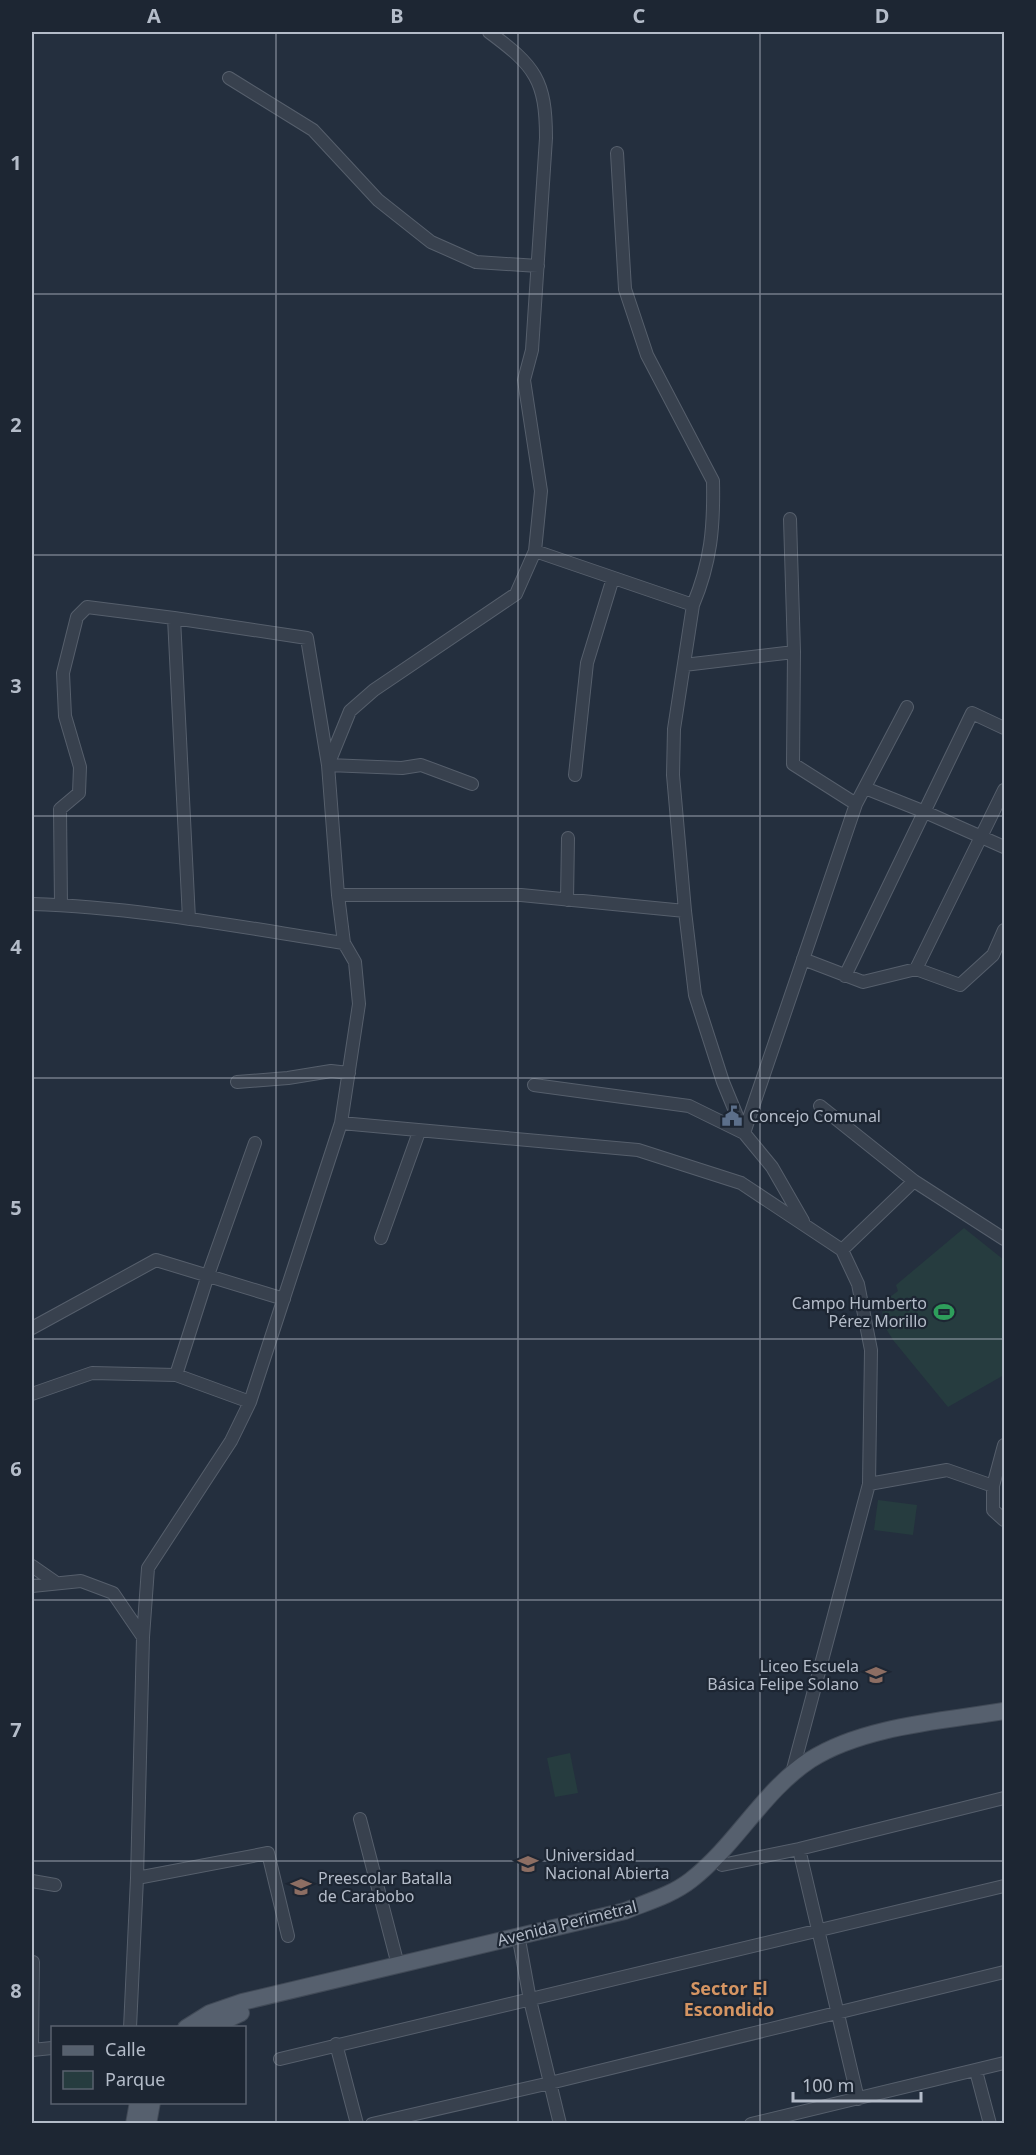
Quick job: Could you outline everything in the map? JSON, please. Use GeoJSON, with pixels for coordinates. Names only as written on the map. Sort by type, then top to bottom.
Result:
{"type":"FeatureCollection","features":[{"type":"Feature","properties":{"kind":"main road","name":"Avenida Perimetral"},"geometry":{"type":"LineString","coordinates":[[189,2026],[210,2013],[242,2002],[625,1911],[666,1894],[691,1880],[792,1773],[830,1748],[861,1736],[1005,1711]]}},
{"type":"Feature","properties":{"kind":"main road","name":"Avenida Perimetral"},"geometry":{"type":"LineString","coordinates":[[214,2026],[243,2013],[655,1911],[700,1886],[723,1865],[788,1789],[833,1756],[857,1746],[1005,1721]]}},
{"type":"Feature","properties":{"kind":"main road"},"geometry":{"type":"LineString","coordinates":[[134,2124],[138,2104]]}},
{"type":"Feature","properties":{"kind":"main road"},"geometry":{"type":"LineString","coordinates":[[148,2124],[152,2104]]}},
{"type":"Feature","properties":{"kind":"street"},"geometry":{"type":"LineString","coordinates":[[328,765],[350,711],[374,690],[516,594],[535,551],[541,491],[524,380],[532,350],[546,107],[536,75],[514,50],[489,32]]}},
{"type":"Feature","properties":{"kind":"street"},"geometry":{"type":"LineString","coordinates":[[229,78],[313,130],[378,200],[431,242],[476,262],[538,266]]}},
{"type":"Feature","properties":{"kind":"street"},"geometry":{"type":"LineString","coordinates":[[617,153],[625,289],[647,355],[713,481],[714,504],[710,555],[693,605],[674,729],[673,775],[695,995],[723,1082],[744,1133],[772,1167],[805,1225]]}},
{"type":"Feature","properties":{"kind":"street"},"geometry":{"type":"LineString","coordinates":[[790,519],[794,652],[793,764],[856,804]]}},
{"type":"Feature","properties":{"kind":"street"},"geometry":{"type":"LineString","coordinates":[[535,551],[693,605]]}},
{"type":"Feature","properties":{"kind":"street"},"geometry":{"type":"LineString","coordinates":[[575,775],[587,663],[613,578]]}},
{"type":"Feature","properties":{"kind":"street"},"geometry":{"type":"LineString","coordinates":[[61,905],[60,809],[79,793],[80,768],[65,716],[63,673],[77,617],[87,607],[307,638],[328,765],[344,943],[355,962],[359,1004],[342,1123],[250,1402],[231,1441],[148,1568],[143,1637],[129,2026]]}},
{"type":"Feature","properties":{"kind":"street"},"geometry":{"type":"LineString","coordinates":[[174,618],[189,919]]}},
{"type":"Feature","properties":{"kind":"street"},"geometry":{"type":"LineString","coordinates":[[684,664],[794,652]]}},
{"type":"Feature","properties":{"kind":"street"},"geometry":{"type":"LineString","coordinates":[[744,1133],[856,804],[907,707]]}},
{"type":"Feature","properties":{"kind":"street"},"geometry":{"type":"LineString","coordinates":[[845,975],[972,713],[1005,728]]}},
{"type":"Feature","properties":{"kind":"street"},"geometry":{"type":"LineString","coordinates":[[328,765],[402,768],[421,765],[472,784]]}},
{"type":"Feature","properties":{"kind":"street"},"geometry":{"type":"LineString","coordinates":[[866,788],[1005,847]]}},
{"type":"Feature","properties":{"kind":"street"},"geometry":{"type":"LineString","coordinates":[[916,969],[1005,790]]}},
{"type":"Feature","properties":{"kind":"street"},"geometry":{"type":"LineString","coordinates":[[567,900],[568,838]]}},
{"type":"Feature","properties":{"kind":"street"},"geometry":{"type":"LineString","coordinates":[[338,895],[521,895],[685,911]]}},
{"type":"Feature","properties":{"kind":"street"},"geometry":{"type":"LineString","coordinates":[[32,904],[189,919],[344,943]]}},
{"type":"Feature","properties":{"kind":"street"},"geometry":{"type":"LineString","coordinates":[[803,958],[863,982],[916,969],[960,985],[993,955],[1005,930]]}},
{"type":"Feature","properties":{"kind":"street"},"geometry":{"type":"LineString","coordinates":[[237,1082],[288,1078],[331,1071],[349,1073]]}},
{"type":"Feature","properties":{"kind":"street"},"geometry":{"type":"LineString","coordinates":[[534,1085],[689,1106],[744,1133]]}},
{"type":"Feature","properties":{"kind":"street"},"geometry":{"type":"LineString","coordinates":[[820,1106],[914,1182],[1005,1239]]}},
{"type":"Feature","properties":{"kind":"street"},"geometry":{"type":"LineString","coordinates":[[342,1123],[419,1132],[638,1150],[741,1183],[842,1250],[858,1284],[871,1350],[869,1484],[792,1773]]}},
{"type":"Feature","properties":{"kind":"street"},"geometry":{"type":"LineString","coordinates":[[381,1238],[419,1132]]}},
{"type":"Feature","properties":{"kind":"street"},"geometry":{"type":"LineString","coordinates":[[176,1375],[208,1275],[255,1143]]}},
{"type":"Feature","properties":{"kind":"street"},"geometry":{"type":"LineString","coordinates":[[842,1250],[914,1182]]}},
{"type":"Feature","properties":{"kind":"street"},"geometry":{"type":"LineString","coordinates":[[32,1328],[156,1260],[284,1299]]}},
{"type":"Feature","properties":{"kind":"street"},"geometry":{"type":"LineString","coordinates":[[32,1394],[92,1373],[176,1375],[250,1402]]}},
{"type":"Feature","properties":{"kind":"street"},"geometry":{"type":"LineString","coordinates":[[1005,1445],[993,1486],[993,1510],[1005,1520]]}},
{"type":"Feature","properties":{"kind":"street"},"geometry":{"type":"LineString","coordinates":[[869,1484],[947,1470],[993,1486]]}},
{"type":"Feature","properties":{"kind":"street"},"geometry":{"type":"LineString","coordinates":[[32,1566],[55,1582]]}},
{"type":"Feature","properties":{"kind":"street"},"geometry":{"type":"LineString","coordinates":[[32,1586],[81,1581],[113,1593],[143,1637]]}},
{"type":"Feature","properties":{"kind":"street"},"geometry":{"type":"LineString","coordinates":[[723,1865],[799,1849],[1005,1798]]}},
{"type":"Feature","properties":{"kind":"street"},"geometry":{"type":"LineString","coordinates":[[360,1819],[398,1965]]}},
{"type":"Feature","properties":{"kind":"street"},"geometry":{"type":"LineString","coordinates":[[799,1849],[858,2099]]}},
{"type":"Feature","properties":{"kind":"street"},"geometry":{"type":"LineString","coordinates":[[136,1878],[268,1853],[288,1936]]}},
{"type":"Feature","properties":{"kind":"street"},"geometry":{"type":"LineString","coordinates":[[32,1881],[55,1885]]}},
{"type":"Feature","properties":{"kind":"street"},"geometry":{"type":"LineString","coordinates":[[280,2059],[1005,1886]]}},
{"type":"Feature","properties":{"kind":"street"},"geometry":{"type":"LineString","coordinates":[[520,1945],[530,2000],[560,2124]]}},
{"type":"Feature","properties":{"kind":"street"},"geometry":{"type":"LineString","coordinates":[[33,1962],[32,2050],[51,2048]]}},
{"type":"Feature","properties":{"kind":"street"},"geometry":{"type":"LineString","coordinates":[[372,2124],[1005,1972]]}},
{"type":"Feature","properties":{"kind":"street"},"geometry":{"type":"LineString","coordinates":[[336,2044],[357,2124]]}},
{"type":"Feature","properties":{"kind":"street"},"geometry":{"type":"LineString","coordinates":[[753,2123],[1005,2063]]}},
{"type":"Feature","properties":{"kind":"street"},"geometry":{"type":"LineString","coordinates":[[976,2071],[990,2124]]}},
{"type":"Feature","properties":{"kind":"green space","name":"Campo Humberto Pérez Morillo"},"geometry":{"type":"Polygon","coordinates":[[[964,1228],[1004,1260],[1004,1375],[948,1407],[893,1340],[882,1322],[883,1302],[898,1291],[896,1285],[964,1228]]]}},
{"type":"Feature","properties":{"kind":"green space"},"geometry":{"type":"Polygon","coordinates":[[[878,1500],[917,1505],[913,1535],[874,1530],[878,1500]]]}},
{"type":"Feature","properties":{"kind":"green space"},"geometry":{"type":"Polygon","coordinates":[[[570,1753],[578,1793],[555,1797],[547,1758],[570,1753]]]}},
{"type":"Feature","properties":{"kind":"place","name":"Concejo Comunal"},"geometry":{"type":"Point","coordinates":[732,1116]}},
{"type":"Feature","properties":{"kind":"place","name":"Campo Humberto Pérez Morillo"},"geometry":{"type":"Point","coordinates":[944,1312]}},
{"type":"Feature","properties":{"kind":"place","name":"Liceo Escuela Básica Felipe Solano"},"geometry":{"type":"Point","coordinates":[876,1675]}},
{"type":"Feature","properties":{"kind":"place","name":"Universidad Nacional Abierta"},"geometry":{"type":"Point","coordinates":[528,1864]}},
{"type":"Feature","properties":{"kind":"place","name":"Preescolar Batalla de Carabobo"},"geometry":{"type":"Point","coordinates":[301,1887]}},
{"type":"Feature","properties":{"kind":"district","name":"Sector El Escondido"},"geometry":{"type":"Point","coordinates":[729,1999]}}]}
